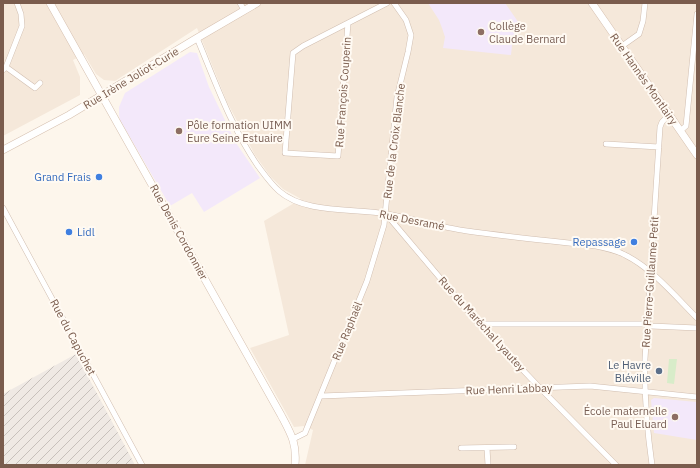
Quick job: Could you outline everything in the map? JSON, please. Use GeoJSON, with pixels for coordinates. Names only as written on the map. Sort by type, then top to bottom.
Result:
{"type":"FeatureCollection","features":[{"type":"Feature","properties":{"kind":"street"},"geometry":{"type":"LineString","coordinates":[[17,3],[21,14],[22,26],[4,69],[35,88],[40,84]]}},
{"type":"Feature","properties":{"kind":"street","name":"Rue Denis Cordonnier"},"geometry":{"type":"LineString","coordinates":[[50,3],[294,439],[296,452],[295,465]]}},
{"type":"Feature","properties":{"kind":"street"},"geometry":{"type":"LineString","coordinates":[[240,3],[244,10]]}},
{"type":"Feature","properties":{"kind":"street","name":"Rue Irène Joliot-Curie"},"geometry":{"type":"LineString","coordinates":[[3,150],[69,116],[257,3]]}},
{"type":"Feature","properties":{"kind":"street"},"geometry":{"type":"LineString","coordinates":[[348,23],[387,3]]}},
{"type":"Feature","properties":{"kind":"street","name":"Rue de la Croix Blanche"},"geometry":{"type":"LineString","coordinates":[[386,214],[396,104],[411,35],[406,20],[394,3]]}},
{"type":"Feature","properties":{"kind":"street","name":"Rue Hannès Montlairy"},"geometry":{"type":"LineString","coordinates":[[592,3],[696,152]]}},
{"type":"Feature","properties":{"kind":"street"},"geometry":{"type":"LineString","coordinates":[[622,46],[639,34],[643,21],[645,3]]}},
{"type":"Feature","properties":{"kind":"street"},"geometry":{"type":"LineString","coordinates":[[680,131],[686,126],[697,14]]}},
{"type":"Feature","properties":{"kind":"street","name":"Rue François Couperin"},"geometry":{"type":"LineString","coordinates":[[348,23],[338,156],[285,153],[293,53],[303,46],[348,23]]}},
{"type":"Feature","properties":{"kind":"street","name":"Rue Desramé"},"geometry":{"type":"LineString","coordinates":[[197,38],[238,133],[252,157],[278,191],[288,198],[307,206],[386,214],[465,231],[607,248],[626,255],[651,272],[697,318]]}},
{"type":"Feature","properties":{"kind":"street","name":"Rue Pierre-Guillaume Petit"},"geometry":{"type":"LineString","coordinates":[[652,465],[644,392],[647,324],[660,127],[662,122],[669,115]]}},
{"type":"Feature","properties":{"kind":"street"},"geometry":{"type":"LineString","coordinates":[[606,144],[658,147]]}},
{"type":"Feature","properties":{"kind":"street","name":"Rue du Capuchet"},"geometry":{"type":"LineString","coordinates":[[3,208],[142,465]]}},
{"type":"Feature","properties":{"kind":"street","name":"Rue du Maréchal Lyautey"},"geometry":{"type":"LineString","coordinates":[[386,214],[479,324],[616,465]]}},
{"type":"Feature","properties":{"kind":"street","name":"Rue Raphaël"},"geometry":{"type":"LineString","coordinates":[[294,439],[305,433],[321,396],[367,281],[386,214]]}},
{"type":"Feature","properties":{"kind":"street"},"geometry":{"type":"LineString","coordinates":[[479,324],[647,324],[653,326],[697,328]]}},
{"type":"Feature","properties":{"kind":"street","name":"Rue Henri Labbay"},"geometry":{"type":"LineString","coordinates":[[321,396],[590,386],[697,397]]}},
{"type":"Feature","properties":{"kind":"street"},"geometry":{"type":"LineString","coordinates":[[460,448],[514,447]]}},
{"type":"Feature","properties":{"kind":"street"},"geometry":{"type":"LineString","coordinates":[[487,448],[488,465]]}},
{"type":"Feature","properties":{"kind":"shaded area"},"geometry":{"type":"Polygon","coordinates":[[[3,3],[697,3],[697,465],[305,465],[313,430],[304,426],[294,427],[250,348],[289,335],[264,221],[301,199],[283,189],[270,176],[255,155],[227,102],[197,28],[115,81],[104,80],[96,74],[84,54],[73,60],[80,77],[80,95],[3,136],[3,3]]]}},
{"type":"Feature","properties":{"kind":"shaded area","name":"Collège Claude Bernard"},"geometry":{"type":"Polygon","coordinates":[[[428,3],[505,3],[523,29],[513,36],[511,55],[443,48],[445,37],[442,28],[439,20],[428,3]]]}},
{"type":"Feature","properties":{"kind":"shaded area","name":"Pôle formation UIMM Eure Seine Estuaire"},"geometry":{"type":"Polygon","coordinates":[[[190,52],[197,53],[209,87],[236,143],[260,178],[204,212],[192,193],[170,206],[120,120],[119,115],[119,107],[125,93],[190,52]]]}},
{"type":"Feature","properties":{"kind":"shaded area"},"geometry":{"type":"Polygon","coordinates":[[[76,354],[135,465],[3,465],[3,394],[76,354]]]}},
{"type":"Feature","properties":{"kind":"shaded area","name":"École maternelle Paul Eluard"},"geometry":{"type":"Polygon","coordinates":[[[654,398],[697,402],[697,440],[654,433],[651,400],[654,398]]]}},
{"type":"Feature","properties":{"kind":"green space"},"geometry":{"type":"Polygon","coordinates":[[[669,359],[677,359],[674,384],[667,383],[669,359]]]}},
{"type":"Feature","properties":{"kind":"place","name":"Collège Claude Bernard"},"geometry":{"type":"Point","coordinates":[481,32]}},
{"type":"Feature","properties":{"kind":"place","name":"Pôle formation UIMM Eure Seine Estuaire"},"geometry":{"type":"Point","coordinates":[179,131]}},
{"type":"Feature","properties":{"kind":"place","name":"Grand Frais"},"geometry":{"type":"Point","coordinates":[99,177]}},
{"type":"Feature","properties":{"kind":"place","name":"Lidl"},"geometry":{"type":"Point","coordinates":[69,232]}},
{"type":"Feature","properties":{"kind":"place","name":"Repassage"},"geometry":{"type":"Point","coordinates":[634,242]}},
{"type":"Feature","properties":{"kind":"place","name":"Le Havre Bléville"},"geometry":{"type":"Point","coordinates":[659,371]}},
{"type":"Feature","properties":{"kind":"place","name":"École maternelle Paul Eluard"},"geometry":{"type":"Point","coordinates":[675,417]}}]}
